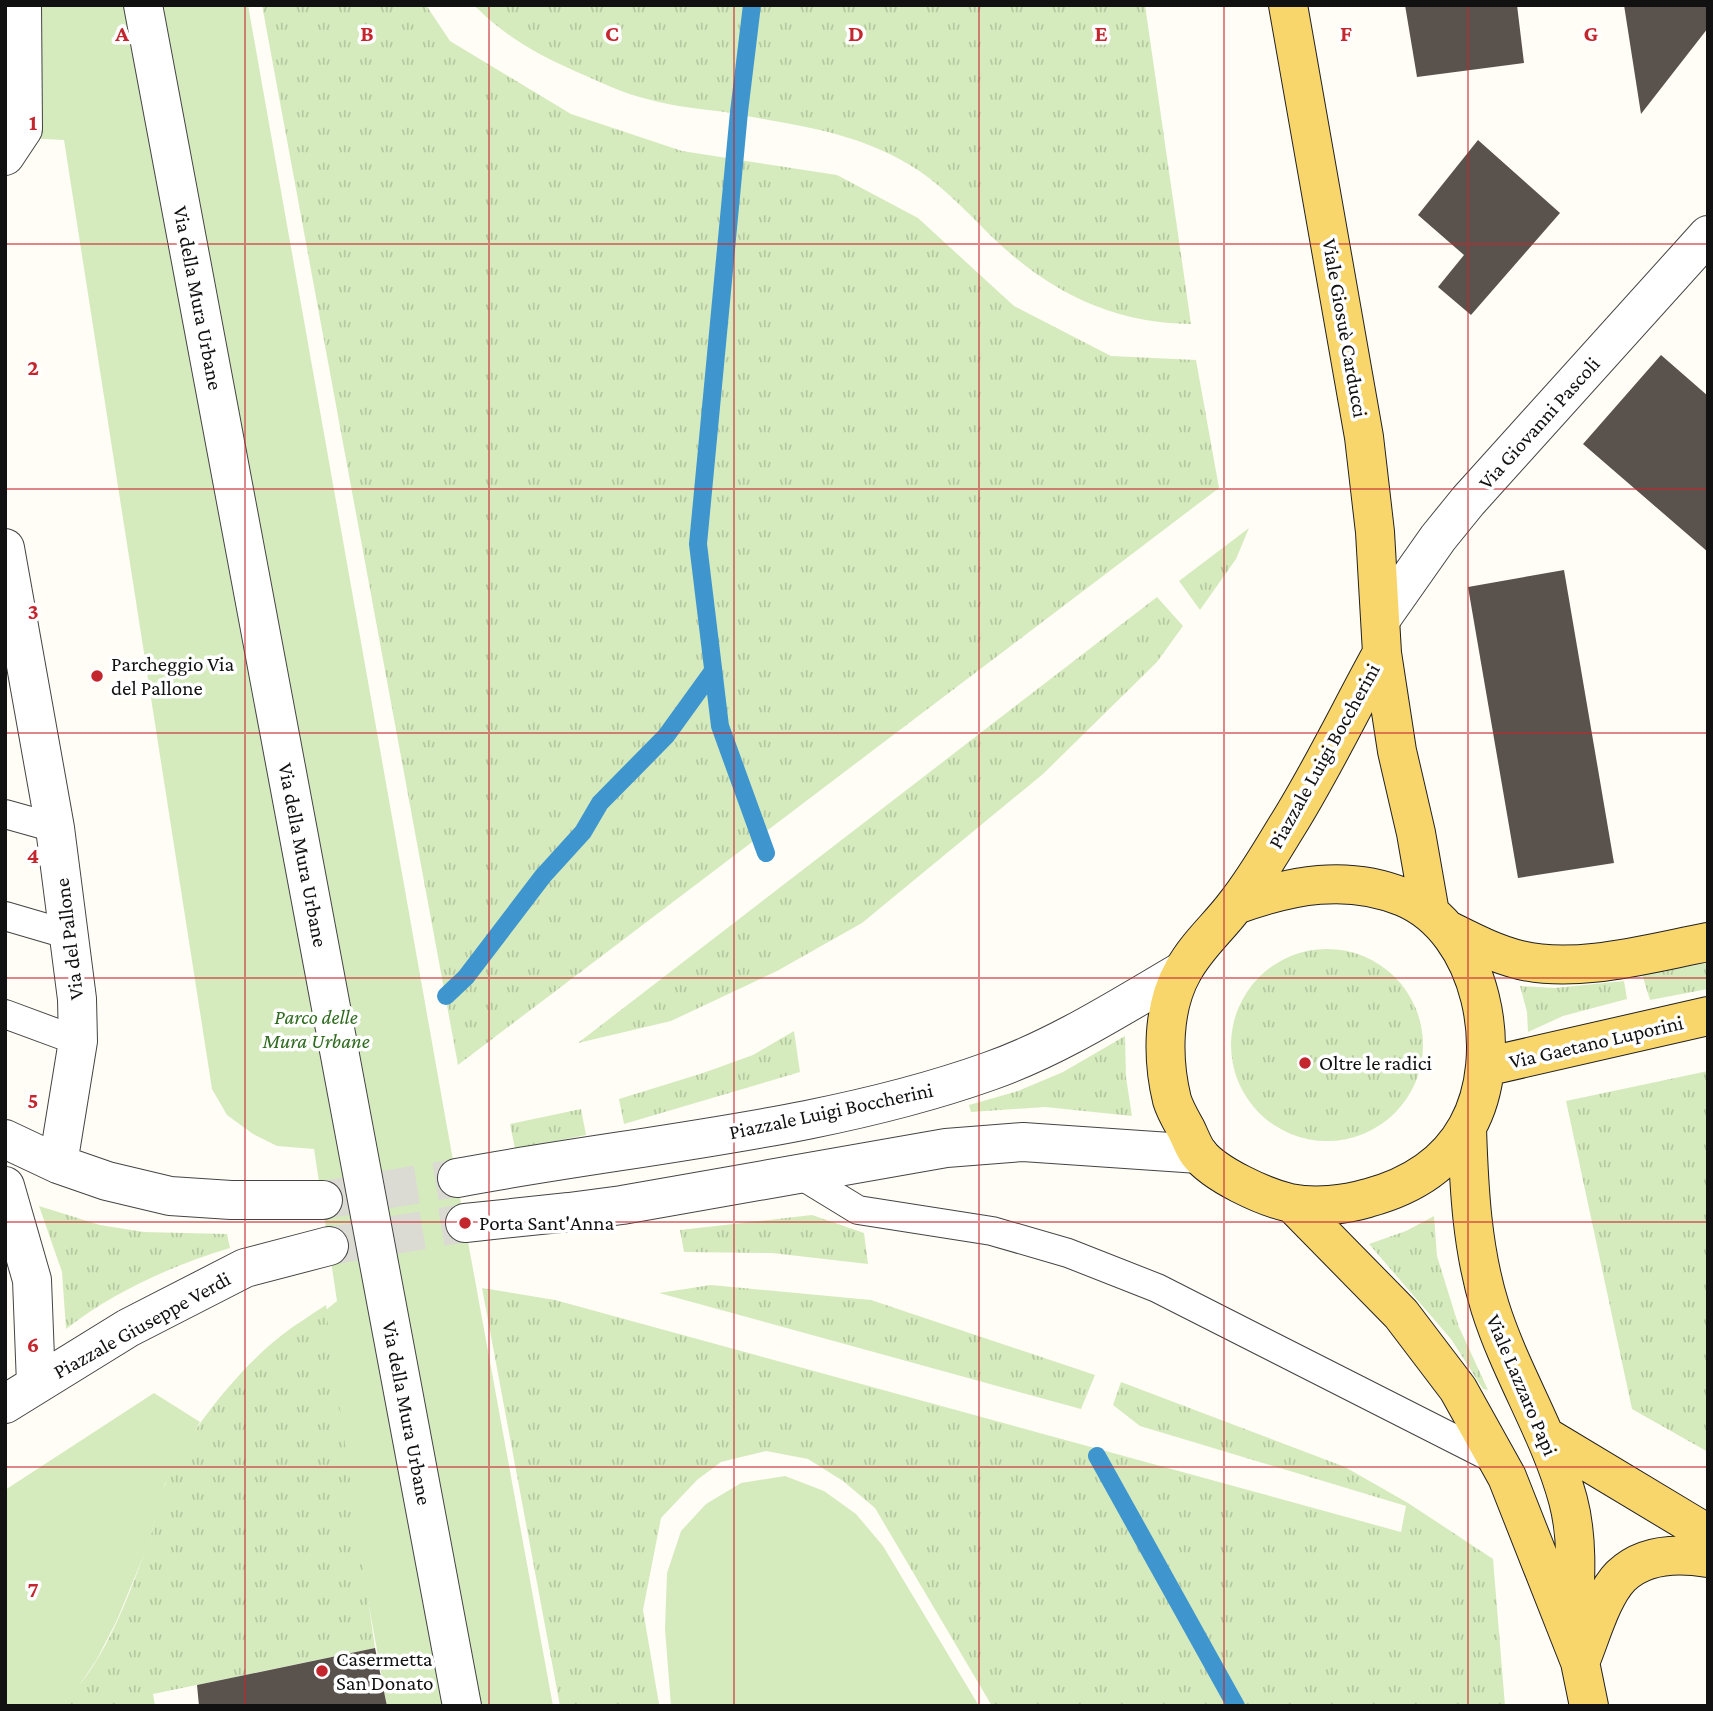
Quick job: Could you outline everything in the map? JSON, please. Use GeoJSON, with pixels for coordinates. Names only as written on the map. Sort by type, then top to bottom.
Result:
{"type":"FeatureCollection","features":[{"type":"Feature","properties":{"kind":"main road","name":"Viale Giosuè Carducci"},"geometry":{"type":"LineString","coordinates":[[1288,5],[1364,437],[1375,532],[1382,636]]}},
{"type":"Feature","properties":{"kind":"main road","name":"Piazzale Luigi Boccherini"},"geometry":{"type":"LineString","coordinates":[[1236,905],[1293,887],[1343,883],[1378,889],[1405,897],[1440,922],[1467,960],[1479,994],[1485,1030],[1485,1068],[1480,1095],[1466,1128],[1438,1162],[1414,1182],[1396,1191],[1360,1201],[1328,1205],[1293,1204],[1268,1197],[1234,1181],[1199,1154],[1173,1103],[1165,1063],[1170,1004],[1182,971],[1210,932],[1236,905],[1290,822],[1382,636]]}},
{"type":"Feature","properties":{"kind":"main road","name":"Piazzale Luigi Boccherini"},"geometry":{"type":"LineString","coordinates":[[1382,636],[1397,751],[1440,922]]}},
{"type":"Feature","properties":{"kind":"main road"},"geometry":{"type":"LineString","coordinates":[[1440,922],[1500,954],[1521,961],[1555,965],[1585,963],[1708,942]]}},
{"type":"Feature","properties":{"kind":"main road","name":"Via Gaetano Luporini"},"geometry":{"type":"LineString","coordinates":[[1485,1068],[1708,1016]]}},
{"type":"Feature","properties":{"kind":"main road","name":"Viale Lazzaro Papi"},"geometry":{"type":"LineString","coordinates":[[1466,1128],[1476,1252],[1490,1306],[1502,1343],[1545,1436],[1569,1502],[1576,1561],[1576,1651]]}},
{"type":"Feature","properties":{"kind":"main road","name":"Viale Lazzaro Papi"},"geometry":{"type":"LineString","coordinates":[[1293,1204],[1401,1314],[1458,1389],[1507,1477],[1576,1651],[1589,1706]]}},
{"type":"Feature","properties":{"kind":"main road"},"geometry":{"type":"LineString","coordinates":[[1545,1436],[1708,1534]]}},
{"type":"Feature","properties":{"kind":"main road"},"geometry":{"type":"LineString","coordinates":[[1576,1651],[1620,1577],[1657,1558],[1683,1553],[1708,1558]]}},
{"type":"Feature","properties":{"kind":"street"},"geometry":{"type":"LineString","coordinates":[[5,156],[23,129],[22,5]]}},
{"type":"Feature","properties":{"kind":"street","name":"Via della Mura Urbane"},"geometry":{"type":"LineString","coordinates":[[143,5],[462,1706]]}},
{"type":"Feature","properties":{"kind":"street","name":"Via Giovanni Pascoli"},"geometry":{"type":"LineString","coordinates":[[1382,636],[1438,538],[1468,501],[1708,235]]}},
{"type":"Feature","properties":{"kind":"street","name":"Via del Pallone"},"geometry":{"type":"LineString","coordinates":[[5,548],[55,828],[77,999],[78,1041],[58,1164]]}},
{"type":"Feature","properties":{"kind":"street","name":"Piazzale Luigi Boccherini"},"geometry":{"type":"LineString","coordinates":[[457,1178],[797,1122],[935,1089],[992,1071],[1045,1049],[1182,971]]}},
{"type":"Feature","properties":{"kind":"street"},"geometry":{"type":"LineString","coordinates":[[5,1139],[58,1164],[107,1181],[170,1196],[231,1200],[323,1200]]}},
{"type":"Feature","properties":{"kind":"street"},"geometry":{"type":"LineString","coordinates":[[465,1223],[569,1213],[946,1147],[1023,1142],[1199,1154]]}},
{"type":"Feature","properties":{"kind":"street","name":"Piazzale Giuseppe Verdi"},"geometry":{"type":"LineString","coordinates":[[5,1186],[32,1280],[21,1394]]}},
{"type":"Feature","properties":{"kind":"street","name":"Piazzale Giuseppe Verdi"},"geometry":{"type":"LineString","coordinates":[[21,1394],[128,1328],[245,1269],[329,1246]]}},
{"type":"Feature","properties":{"kind":"lane"},"geometry":{"type":"LineString","coordinates":[[5,814],[55,828]]}},
{"type":"Feature","properties":{"kind":"lane"},"geometry":{"type":"LineString","coordinates":[[5,916],[70,935]]}},
{"type":"Feature","properties":{"kind":"lane"},"geometry":{"type":"LineString","coordinates":[[5,1014],[78,1041]]}},
{"type":"Feature","properties":{"kind":"lane"},"geometry":{"type":"LineString","coordinates":[[799,1174],[858,1210],[992,1231],[1069,1253],[1157,1288],[1498,1461]]}},
{"type":"Feature","properties":{"kind":"green space","name":"Parco delle Mura Urbane"},"geometry":{"type":"Polygon","coordinates":[[[5,5],[248,5],[447,1127],[553,1706],[387,1706],[364,1578],[326,1310],[337,1301],[314,1149],[277,1146],[253,1134],[227,1115],[212,1089],[64,140],[5,137],[5,5]]]}},
{"type":"Feature","properties":{"kind":"green space"},"geometry":{"type":"Polygon","coordinates":[[[262,5],[426,5],[450,41],[571,114],[682,151],[837,175],[918,218],[1014,306],[1111,356],[1196,360],[1219,488],[458,1065],[262,5]]]}},
{"type":"Feature","properties":{"kind":"green space"},"geometry":{"type":"Polygon","coordinates":[[[474,5],[744,5],[732,113],[668,104],[611,87],[535,52],[497,26],[474,5]]]}},
{"type":"Feature","properties":{"kind":"green space"},"geometry":{"type":"Polygon","coordinates":[[[760,5],[1145,5],[1191,324],[1161,322],[1106,310],[1056,287],[1010,253],[930,179],[908,164],[870,145],[830,132],[746,116],[760,5]]]}},
{"type":"Feature","properties":{"kind":"green space"},"geometry":{"type":"Polygon","coordinates":[[[1249,528],[1236,559],[1200,610],[1179,581],[1249,528]]]}},
{"type":"Feature","properties":{"kind":"green space"},"geometry":{"type":"Polygon","coordinates":[[[1157,597],[1183,626],[1157,662],[1043,774],[862,923],[777,971],[671,1021],[578,1043],[1157,597]]]}},
{"type":"Feature","properties":{"kind":"green space"},"geometry":{"type":"Polygon","coordinates":[[[1327,949],[1346,950],[1364,956],[1395,977],[1416,1008],[1422,1026],[1422,1064],[1416,1082],[1395,1113],[1364,1134],[1346,1140],[1327,1141],[1308,1140],[1290,1134],[1259,1113],[1238,1082],[1232,1064],[1231,1045],[1232,1026],[1238,1008],[1259,977],[1290,956],[1308,950],[1327,949]]]}},
{"type":"Feature","properties":{"kind":"green space"},"geometry":{"type":"Polygon","coordinates":[[[1708,963],[1708,989],[1650,1000],[1642,974],[1708,963]]]}},
{"type":"Feature","properties":{"kind":"green space"},"geometry":{"type":"Polygon","coordinates":[[[1624,981],[1627,999],[1563,1016],[1528,1032],[1527,1012],[1520,986],[1555,988],[1624,981]]]}},
{"type":"Feature","properties":{"kind":"green space"},"geometry":{"type":"Polygon","coordinates":[[[794,1031],[800,1072],[624,1124],[619,1099],[753,1055],[794,1031]]]}},
{"type":"Feature","properties":{"kind":"green space"},"geometry":{"type":"Polygon","coordinates":[[[1125,1036],[1126,1077],[1132,1116],[1045,1107],[971,1112],[969,1105],[1018,1091],[1063,1072],[1125,1036]]]}},
{"type":"Feature","properties":{"kind":"green space"},"geometry":{"type":"Polygon","coordinates":[[[1708,1071],[1708,1452],[1632,1409],[1566,1101],[1708,1071]]]}},
{"type":"Feature","properties":{"kind":"green space"},"geometry":{"type":"Polygon","coordinates":[[[581,1109],[586,1135],[515,1149],[510,1124],[581,1109]]]}},
{"type":"Feature","properties":{"kind":"green space"},"geometry":{"type":"Polygon","coordinates":[[[39,1206],[100,1225],[144,1232],[227,1234],[230,1248],[144,1281],[104,1303],[66,1329],[62,1272],[39,1206]]]}},
{"type":"Feature","properties":{"kind":"green space"},"geometry":{"type":"Polygon","coordinates":[[[812,1215],[864,1233],[868,1264],[772,1253],[684,1252],[680,1230],[812,1215]]]}},
{"type":"Feature","properties":{"kind":"green space"},"geometry":{"type":"Polygon","coordinates":[[[1434,1216],[1437,1256],[1459,1327],[1488,1390],[1483,1389],[1451,1339],[1369,1244],[1406,1231],[1434,1216]]]}},
{"type":"Feature","properties":{"kind":"green space"},"geometry":{"type":"Polygon","coordinates":[[[711,1285],[871,1300],[1095,1375],[1081,1409],[659,1293],[711,1285]]]}},
{"type":"Feature","properties":{"kind":"green space"},"geometry":{"type":"Polygon","coordinates":[[[482,1288],[555,1300],[1401,1532],[1406,1506],[1140,1426],[1113,1405],[1121,1382],[1345,1467],[1408,1503],[1493,1559],[1505,1706],[992,1706],[875,1508],[843,1481],[808,1459],[766,1451],[721,1462],[697,1480],[661,1518],[643,1610],[659,1704],[560,1706],[482,1288]]]}},
{"type":"Feature","properties":{"kind":"green space"},"geometry":{"type":"Polygon","coordinates":[[[326,1305],[375,1648],[153,1694],[155,1706],[57,1706],[87,1675],[112,1633],[150,1538],[165,1485],[200,1424],[249,1365],[287,1331],[326,1305]]]}},
{"type":"Feature","properties":{"kind":"green space"},"geometry":{"type":"Polygon","coordinates":[[[154,1393],[200,1422],[165,1484],[148,1545],[117,1620],[97,1659],[72,1696],[57,1706],[5,1706],[5,1490],[154,1393]]]}},
{"type":"Feature","properties":{"kind":"green space"},"geometry":{"type":"Polygon","coordinates":[[[785,1476],[824,1491],[856,1514],[883,1546],[979,1706],[671,1706],[665,1629],[667,1573],[681,1531],[706,1504],[741,1483],[785,1476]]]}},
{"type":"Feature","properties":{"kind":"building"},"geometry":{"type":"Polygon","coordinates":[[[1405,5],[1517,5],[1524,63],[1417,77],[1405,5]]]}},
{"type":"Feature","properties":{"kind":"building"},"geometry":{"type":"Polygon","coordinates":[[[1624,5],[1708,5],[1708,28],[1641,114],[1624,5]]]}},
{"type":"Feature","properties":{"kind":"building"},"geometry":{"type":"Polygon","coordinates":[[[1478,140],[1560,213],[1471,315],[1438,287],[1464,255],[1418,215],[1478,140]]]}},
{"type":"Feature","properties":{"kind":"building"},"geometry":{"type":"Polygon","coordinates":[[[1661,355],[1708,396],[1708,552],[1583,444],[1661,355]]]}},
{"type":"Feature","properties":{"kind":"building"},"geometry":{"type":"Polygon","coordinates":[[[1564,570],[1614,863],[1518,878],[1468,587],[1564,570]]]}},
{"type":"Feature","properties":{"kind":"building","name":"Casermetta San Donato"},"geometry":{"type":"Polygon","coordinates":[[[375,1648],[387,1706],[199,1706],[197,1685],[375,1648]]]}},
{"type":"Feature","properties":{"kind":"waterway"},"geometry":{"type":"LineString","coordinates":[[752,5],[739,112],[698,544],[720,726],[766,853]]}},
{"type":"Feature","properties":{"kind":"waterway"},"geometry":{"type":"LineString","coordinates":[[446,996],[466,977],[543,876],[583,832],[600,803],[666,736],[713,671]]}},
{"type":"Feature","properties":{"kind":"waterway"},"geometry":{"type":"LineString","coordinates":[[1097,1456],[1236,1706]]}},
{"type":"Feature","properties":{"kind":"tunnel"},"geometry":{"type":"LineString","coordinates":[[323,1200],[457,1178]]}},
{"type":"Feature","properties":{"kind":"tunnel"},"geometry":{"type":"LineString","coordinates":[[329,1246],[465,1223]]}},
{"type":"Feature","properties":{"kind":"place","name":"Parcheggio Via del Pallone"},"geometry":{"type":"Point","coordinates":[97,676]}},
{"type":"Feature","properties":{"kind":"place","name":"Oltre le radici"},"geometry":{"type":"Point","coordinates":[1305,1063]}},
{"type":"Feature","properties":{"kind":"place","name":"Porta Sant'Anna"},"geometry":{"type":"Point","coordinates":[465,1223]}},
{"type":"Feature","properties":{"kind":"place","name":"Casermetta San Donato"},"geometry":{"type":"Point","coordinates":[322,1671]}}]}
